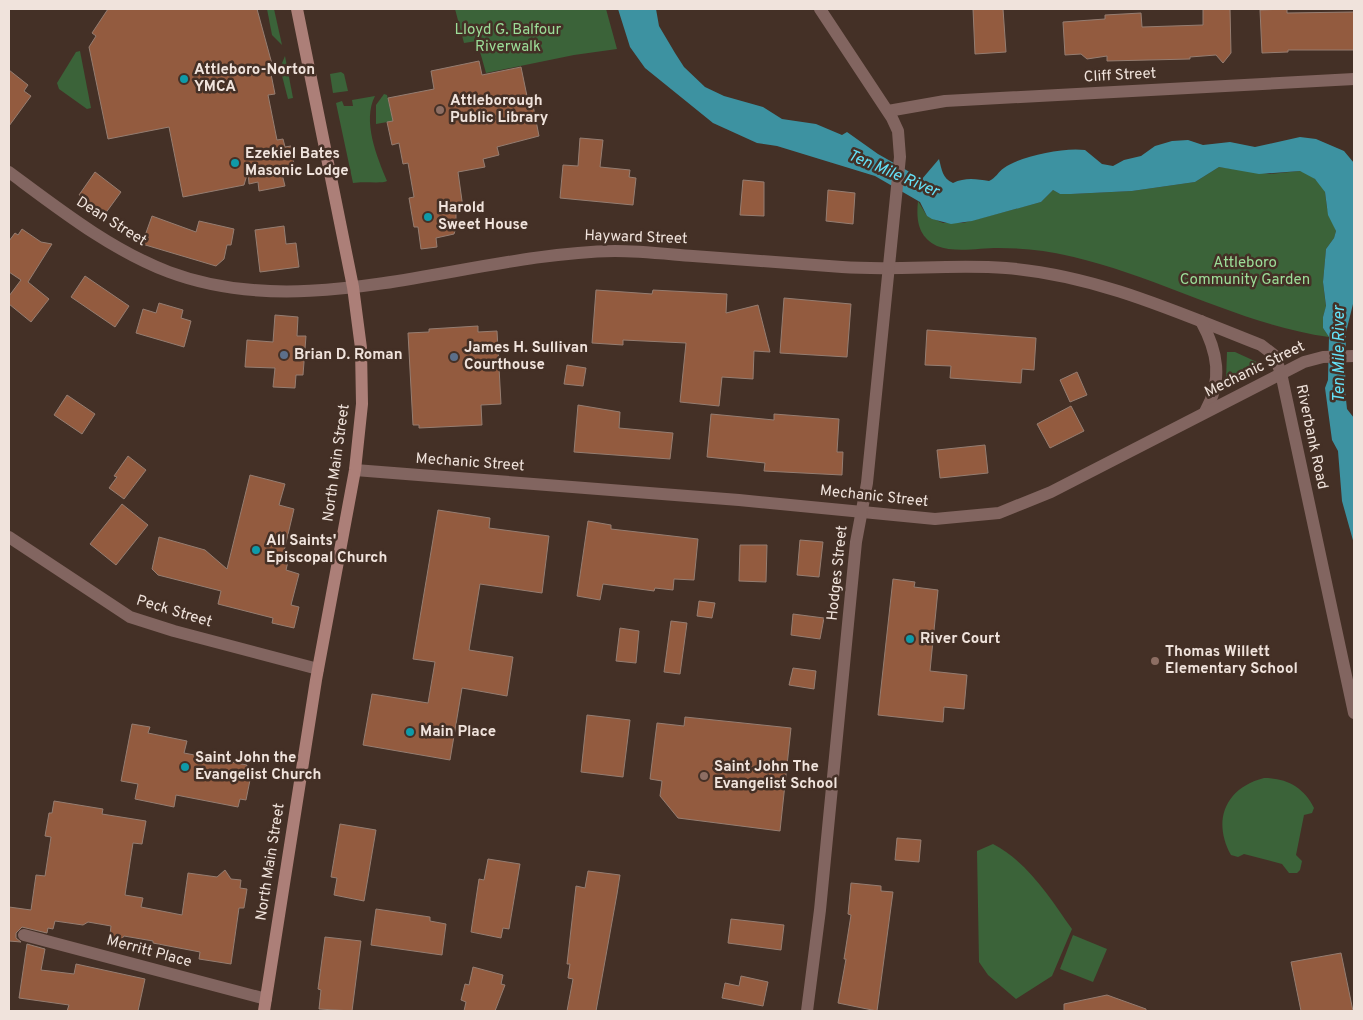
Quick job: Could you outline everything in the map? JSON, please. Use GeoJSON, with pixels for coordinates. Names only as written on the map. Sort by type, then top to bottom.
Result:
{"type":"FeatureCollection","features":[{"type":"Feature","properties":{"kind":"main road","name":"North Main Street"},"geometry":{"type":"LineString","coordinates":[[265,1005],[318,669],[355,470],[362,404],[361,348],[353,287],[297,9]]}},
{"type":"Feature","properties":{"kind":"street"},"geometry":{"type":"LineString","coordinates":[[820,9],[888,111]]}},
{"type":"Feature","properties":{"kind":"street","name":"Cliff Street"},"geometry":{"type":"LineString","coordinates":[[888,111],[945,101],[1354,79]]}},
{"type":"Feature","properties":{"kind":"street","name":"Hodges Street"},"geometry":{"type":"LineString","coordinates":[[807,1011],[820,910],[856,542],[867,483],[897,202],[900,157],[898,132],[888,111]]}},
{"type":"Feature","properties":{"kind":"street","name":"Dean Street"},"geometry":{"type":"LineString","coordinates":[[9,172],[129,255],[172,273],[231,287],[290,291],[353,287]]}},
{"type":"Feature","properties":{"kind":"street","name":"Hayward Street"},"geometry":{"type":"LineString","coordinates":[[353,287],[550,255],[614,251],[858,268],[890,268]]}},
{"type":"Feature","properties":{"kind":"street","name":"Riverbank Road"},"geometry":{"type":"LineString","coordinates":[[890,268],[975,266],[1061,275],[1116,289],[1266,348],[1277,359],[1281,373],[1354,713]]}},
{"type":"Feature","properties":{"kind":"street"},"geometry":{"type":"LineString","coordinates":[[1201,321],[1214,349],[1218,372],[1214,392],[1205,412]]}},
{"type":"Feature","properties":{"kind":"street","name":"Mechanic Street"},"geometry":{"type":"LineString","coordinates":[[355,470],[739,500],[861,513],[946,519],[1006,511],[1051,492],[1281,373],[1315,358],[1354,356]]}},
{"type":"Feature","properties":{"kind":"street","name":"Peck Street"},"geometry":{"type":"LineString","coordinates":[[9,539],[130,617],[174,631],[318,669]]}},
{"type":"Feature","properties":{"kind":"street","name":"Merritt Place"},"geometry":{"type":"LineString","coordinates":[[24,935],[265,1005]]}},
{"type":"Feature","properties":{"kind":"green space"},"geometry":{"type":"Polygon","coordinates":[[[267,9],[274,9],[282,45],[272,35],[267,9]]]}},
{"type":"Feature","properties":{"kind":"green space","name":"Lloyd G. Balfour Riverwalk"},"geometry":{"type":"Polygon","coordinates":[[[455,9],[606,9],[617,49],[574,55],[486,73],[477,41],[464,43],[455,9]]]}},
{"type":"Feature","properties":{"kind":"green space"},"geometry":{"type":"Polygon","coordinates":[[[80,51],[91,108],[87,109],[59,89],[57,83],[76,52],[80,51]]]}},
{"type":"Feature","properties":{"kind":"green space"},"geometry":{"type":"Polygon","coordinates":[[[285,56],[293,98],[288,99],[280,68],[285,56]]]}},
{"type":"Feature","properties":{"kind":"green space"},"geometry":{"type":"Polygon","coordinates":[[[341,72],[344,74],[348,91],[333,93],[330,74],[341,72]]]}},
{"type":"Feature","properties":{"kind":"green space"},"geometry":{"type":"Polygon","coordinates":[[[384,94],[387,95],[393,121],[376,124],[376,105],[384,94]]]}},
{"type":"Feature","properties":{"kind":"green space"},"geometry":{"type":"Polygon","coordinates":[[[375,96],[371,106],[370,128],[375,150],[387,181],[353,183],[336,103],[342,101],[344,106],[353,106],[352,100],[375,96]]]}},
{"type":"Feature","properties":{"kind":"green space","name":"Attleboro Community Garden"},"geometry":{"type":"Polygon","coordinates":[[[1219,167],[1269,174],[1300,171],[1308,173],[1322,185],[1327,208],[1336,231],[1334,238],[1326,249],[1323,282],[1326,307],[1323,317],[1323,328],[1329,337],[1292,330],[1256,320],[1151,281],[1080,258],[1026,249],[959,250],[944,248],[937,246],[926,238],[918,221],[918,201],[927,216],[943,223],[963,223],[1041,202],[1053,190],[1060,194],[1132,191],[1195,182],[1219,167]]]}},
{"type":"Feature","properties":{"kind":"green space"},"geometry":{"type":"Polygon","coordinates":[[[1227,352],[1235,352],[1259,363],[1226,381],[1227,352]]]}},
{"type":"Feature","properties":{"kind":"green space"},"geometry":{"type":"Polygon","coordinates":[[[1264,778],[1272,778],[1294,785],[1305,794],[1314,808],[1312,813],[1304,815],[1296,855],[1302,861],[1300,870],[1297,873],[1289,873],[1282,864],[1244,854],[1238,857],[1231,855],[1225,842],[1223,818],[1231,798],[1240,789],[1264,778]]]}},
{"type":"Feature","properties":{"kind":"green space"},"geometry":{"type":"Polygon","coordinates":[[[993,844],[1006,852],[1028,871],[1047,893],[1072,929],[1052,976],[1016,999],[988,975],[979,962],[977,851],[993,844]]]}},
{"type":"Feature","properties":{"kind":"green space"},"geometry":{"type":"Polygon","coordinates":[[[1073,935],[1107,949],[1093,982],[1060,969],[1073,935]]]}},
{"type":"Feature","properties":{"kind":"water","name":"Ten Mile River"},"geometry":{"type":"Polygon","coordinates":[[[618,9],[656,9],[659,26],[675,53],[684,67],[705,87],[724,96],[763,107],[782,119],[816,124],[842,135],[847,132],[878,154],[922,179],[939,159],[945,176],[953,183],[966,179],[989,181],[1012,164],[1043,153],[1076,149],[1085,150],[1102,164],[1113,166],[1124,160],[1141,156],[1155,146],[1172,141],[1188,140],[1203,145],[1230,142],[1255,147],[1300,137],[1316,139],[1344,151],[1354,163],[1354,300],[1346,332],[1345,390],[1347,409],[1354,418],[1354,544],[1342,501],[1338,451],[1332,440],[1325,388],[1328,380],[1329,337],[1323,328],[1326,306],[1323,282],[1326,249],[1334,238],[1336,231],[1328,215],[1325,192],[1315,179],[1300,171],[1259,174],[1219,167],[1195,182],[1132,191],[1060,194],[1053,190],[1041,202],[972,221],[951,224],[927,216],[920,202],[875,176],[777,146],[757,143],[713,123],[645,68],[630,47],[618,9]]]}},
{"type":"Feature","properties":{"kind":"building","name":"Attleboro-Norton YMCA"},"geometry":{"type":"Polygon","coordinates":[[[108,9],[257,9],[272,64],[269,64],[275,94],[268,95],[277,140],[283,139],[285,147],[291,146],[295,171],[282,174],[285,186],[259,191],[258,182],[249,184],[248,171],[244,185],[183,197],[169,127],[108,139],[89,47],[96,36],[92,33],[108,9]]]}},
{"type":"Feature","properties":{"kind":"building"},"geometry":{"type":"Polygon","coordinates":[[[973,9],[1003,9],[1006,52],[975,54],[973,9]]]}},
{"type":"Feature","properties":{"kind":"building"},"geometry":{"type":"Polygon","coordinates":[[[1203,9],[1230,9],[1231,53],[1223,63],[1216,55],[1190,57],[1190,59],[1107,61],[1107,56],[1087,59],[1081,54],[1065,55],[1063,22],[1105,19],[1105,15],[1141,13],[1142,27],[1203,25],[1203,9]]]}},
{"type":"Feature","properties":{"kind":"building"},"geometry":{"type":"Polygon","coordinates":[[[1287,9],[1287,13],[1354,12],[1354,50],[1288,50],[1288,52],[1262,53],[1260,10],[1287,9]]]}},
{"type":"Feature","properties":{"kind":"building"},"geometry":{"type":"Polygon","coordinates":[[[479,61],[482,75],[521,67],[528,101],[532,100],[539,136],[497,147],[499,155],[483,159],[485,167],[458,172],[463,208],[456,209],[456,228],[454,234],[436,238],[437,247],[421,249],[418,227],[414,227],[409,198],[414,197],[408,163],[403,164],[399,143],[392,145],[387,122],[393,121],[388,98],[434,89],[431,71],[479,61]]]}},
{"type":"Feature","properties":{"kind":"building"},"geometry":{"type":"Polygon","coordinates":[[[9,70],[28,85],[24,91],[31,96],[9,126],[9,70]]]}},
{"type":"Feature","properties":{"kind":"building"},"geometry":{"type":"Polygon","coordinates":[[[580,138],[603,140],[600,167],[630,170],[629,177],[636,178],[633,205],[560,198],[563,165],[578,166],[580,138]]]}},
{"type":"Feature","properties":{"kind":"building"},"geometry":{"type":"Polygon","coordinates":[[[95,172],[121,192],[105,214],[79,195],[95,172]]]}},
{"type":"Feature","properties":{"kind":"building"},"geometry":{"type":"Polygon","coordinates":[[[743,180],[764,182],[764,216],[740,215],[743,180]]]}},
{"type":"Feature","properties":{"kind":"building"},"geometry":{"type":"Polygon","coordinates":[[[828,190],[855,193],[853,224],[826,221],[828,190]]]}},
{"type":"Feature","properties":{"kind":"building"},"geometry":{"type":"Polygon","coordinates":[[[152,216],[196,232],[199,221],[234,229],[231,245],[227,245],[224,259],[216,266],[142,244],[152,216]]]}},
{"type":"Feature","properties":{"kind":"building"},"geometry":{"type":"Polygon","coordinates":[[[284,226],[286,244],[296,243],[299,267],[260,272],[255,230],[284,226]]]}},
{"type":"Feature","properties":{"kind":"building"},"geometry":{"type":"Polygon","coordinates":[[[22,229],[41,242],[52,244],[28,282],[49,299],[31,322],[9,304],[9,296],[21,280],[9,272],[9,241],[15,233],[18,235],[22,229]]]}},
{"type":"Feature","properties":{"kind":"building"},"geometry":{"type":"Polygon","coordinates":[[[85,276],[129,306],[115,327],[71,297],[85,276]]]}},
{"type":"Feature","properties":{"kind":"building"},"geometry":{"type":"Polygon","coordinates":[[[596,290],[652,294],[653,290],[727,294],[726,313],[758,305],[770,352],[754,351],[753,379],[722,377],[719,406],[680,402],[686,343],[623,340],[623,345],[592,343],[596,290]]]}},
{"type":"Feature","properties":{"kind":"building"},"geometry":{"type":"Polygon","coordinates":[[[784,298],[851,304],[847,357],[780,353],[784,298]]]}},
{"type":"Feature","properties":{"kind":"building"},"geometry":{"type":"Polygon","coordinates":[[[159,303],[183,310],[181,318],[191,321],[184,347],[136,333],[143,309],[156,313],[159,303]]]}},
{"type":"Feature","properties":{"kind":"building"},"geometry":{"type":"Polygon","coordinates":[[[275,315],[298,317],[297,336],[306,336],[303,375],[296,375],[295,388],[273,387],[275,368],[245,367],[247,340],[273,342],[275,315]]]}},
{"type":"Feature","properties":{"kind":"building","name":"James H. Sullivan Courthouse"},"geometry":{"type":"Polygon","coordinates":[[[478,326],[478,332],[497,331],[501,404],[481,405],[482,425],[419,428],[419,425],[413,425],[408,333],[429,332],[429,329],[478,326]]]}},
{"type":"Feature","properties":{"kind":"building"},"geometry":{"type":"Polygon","coordinates":[[[927,330],[1036,338],[1034,370],[1022,369],[1021,383],[950,378],[951,366],[925,365],[927,330]]]}},
{"type":"Feature","properties":{"kind":"building"},"geometry":{"type":"Polygon","coordinates":[[[567,365],[586,368],[583,386],[564,384],[567,365]]]}},
{"type":"Feature","properties":{"kind":"building"},"geometry":{"type":"Polygon","coordinates":[[[1077,372],[1087,395],[1070,402],[1060,380],[1077,372]]]}},
{"type":"Feature","properties":{"kind":"building"},"geometry":{"type":"Polygon","coordinates":[[[67,395],[95,414],[82,434],[54,415],[67,395]]]}},
{"type":"Feature","properties":{"kind":"building"},"geometry":{"type":"Polygon","coordinates":[[[578,405],[620,412],[619,428],[673,433],[670,459],[574,452],[578,405]]]}},
{"type":"Feature","properties":{"kind":"building"},"geometry":{"type":"Polygon","coordinates":[[[1071,406],[1084,431],[1050,448],[1037,424],[1071,406]]]}},
{"type":"Feature","properties":{"kind":"building"},"geometry":{"type":"Polygon","coordinates":[[[711,414],[774,420],[774,414],[839,419],[837,452],[843,452],[842,475],[764,471],[765,463],[707,457],[711,414]]]}},
{"type":"Feature","properties":{"kind":"building"},"geometry":{"type":"Polygon","coordinates":[[[985,445],[988,473],[940,478],[937,450],[985,445]]]}},
{"type":"Feature","properties":{"kind":"building"},"geometry":{"type":"Polygon","coordinates":[[[128,456],[146,470],[124,499],[109,488],[117,477],[114,476],[128,456]]]}},
{"type":"Feature","properties":{"kind":"building","name":"All Saints' Episcopal Church"},"geometry":{"type":"Polygon","coordinates":[[[250,475],[285,484],[279,505],[294,509],[284,551],[290,553],[286,570],[299,574],[291,605],[299,607],[294,628],[272,623],[273,618],[218,604],[221,591],[158,575],[152,569],[159,537],[205,550],[227,569],[250,475]]]}},
{"type":"Feature","properties":{"kind":"building"},"geometry":{"type":"Polygon","coordinates":[[[122,504],[148,525],[116,565],[90,544],[122,504]]]}},
{"type":"Feature","properties":{"kind":"building"},"geometry":{"type":"Polygon","coordinates":[[[438,510],[490,518],[489,528],[549,536],[542,593],[480,584],[469,650],[513,657],[507,696],[462,688],[450,760],[363,745],[372,694],[428,703],[435,662],[413,659],[438,510]]]}},
{"type":"Feature","properties":{"kind":"building"},"geometry":{"type":"Polygon","coordinates":[[[588,521],[611,525],[611,529],[698,539],[694,580],[674,579],[673,590],[655,588],[654,591],[603,584],[600,600],[577,596],[588,521]]]}},
{"type":"Feature","properties":{"kind":"building"},"geometry":{"type":"Polygon","coordinates":[[[800,540],[823,542],[819,577],[797,575],[800,540]]]}},
{"type":"Feature","properties":{"kind":"building"},"geometry":{"type":"Polygon","coordinates":[[[740,545],[767,545],[766,582],[739,581],[740,545]]]}},
{"type":"Feature","properties":{"kind":"building","name":"River Court"},"geometry":{"type":"Polygon","coordinates":[[[893,579],[915,582],[914,587],[938,590],[930,671],[967,675],[964,709],[944,707],[943,722],[878,715],[893,579]]]}},
{"type":"Feature","properties":{"kind":"building"},"geometry":{"type":"Polygon","coordinates":[[[699,601],[715,603],[712,618],[697,616],[699,601]]]}},
{"type":"Feature","properties":{"kind":"building"},"geometry":{"type":"Polygon","coordinates":[[[793,614],[824,618],[820,639],[791,635],[793,614]]]}},
{"type":"Feature","properties":{"kind":"building"},"geometry":{"type":"Polygon","coordinates":[[[671,621],[687,623],[680,674],[664,672],[671,621]]]}},
{"type":"Feature","properties":{"kind":"building"},"geometry":{"type":"Polygon","coordinates":[[[620,628],[639,631],[636,663],[616,661],[620,628]]]}},
{"type":"Feature","properties":{"kind":"building"},"geometry":{"type":"Polygon","coordinates":[[[793,668],[816,671],[814,689],[789,685],[793,668]]]}},
{"type":"Feature","properties":{"kind":"building"},"geometry":{"type":"Polygon","coordinates":[[[587,715],[630,720],[623,777],[581,772],[587,715]]]}},
{"type":"Feature","properties":{"kind":"building","name":"Saint John The Evangelist School"},"geometry":{"type":"Polygon","coordinates":[[[685,717],[791,728],[780,831],[678,818],[660,796],[662,781],[650,779],[657,723],[684,726],[685,717]]]}},
{"type":"Feature","properties":{"kind":"building","name":"Saint John the Evangelist Church"},"geometry":{"type":"Polygon","coordinates":[[[132,724],[150,727],[148,733],[187,741],[184,753],[247,765],[246,769],[252,770],[246,800],[240,799],[238,807],[176,795],[174,807],[135,799],[138,784],[121,781],[132,724]]]}},
{"type":"Feature","properties":{"kind":"building"},"geometry":{"type":"Polygon","coordinates":[[[54,801],[103,809],[102,814],[146,821],[142,844],[133,843],[125,895],[143,898],[141,907],[182,915],[188,873],[217,877],[225,870],[231,879],[241,880],[240,888],[247,889],[244,908],[239,908],[231,964],[199,959],[200,952],[153,943],[153,941],[124,936],[120,941],[110,934],[111,926],[88,922],[83,925],[55,921],[53,929],[48,928],[47,933],[22,927],[16,933],[16,938],[21,942],[9,941],[9,907],[31,910],[36,875],[45,876],[51,837],[45,836],[49,813],[52,813],[54,801]]]}},
{"type":"Feature","properties":{"kind":"building"},"geometry":{"type":"Polygon","coordinates":[[[340,824],[376,830],[364,901],[334,895],[337,878],[331,877],[340,824]]]}},
{"type":"Feature","properties":{"kind":"building"},"geometry":{"type":"Polygon","coordinates":[[[897,838],[921,840],[919,862],[895,860],[897,838]]]}},
{"type":"Feature","properties":{"kind":"building"},"geometry":{"type":"Polygon","coordinates":[[[488,859],[520,864],[509,929],[503,928],[501,938],[471,932],[479,879],[484,880],[488,859]]]}},
{"type":"Feature","properties":{"kind":"building"},"geometry":{"type":"Polygon","coordinates":[[[588,871],[620,875],[596,1011],[567,1011],[573,979],[568,978],[570,964],[567,964],[576,886],[585,888],[588,871]]]}},
{"type":"Feature","properties":{"kind":"building"},"geometry":{"type":"Polygon","coordinates":[[[851,883],[881,886],[881,891],[893,892],[877,1011],[838,1003],[851,915],[848,914],[851,883]]]}},
{"type":"Feature","properties":{"kind":"building"},"geometry":{"type":"Polygon","coordinates":[[[376,909],[430,917],[430,921],[446,924],[442,955],[371,945],[376,909]]]}},
{"type":"Feature","properties":{"kind":"building"},"geometry":{"type":"Polygon","coordinates":[[[731,919],[784,925],[781,950],[728,943],[731,919]]]}},
{"type":"Feature","properties":{"kind":"building"},"geometry":{"type":"Polygon","coordinates":[[[325,937],[361,941],[352,1011],[319,1009],[321,990],[318,989],[325,937]]]}},
{"type":"Feature","properties":{"kind":"building"},"geometry":{"type":"Polygon","coordinates":[[[27,944],[45,949],[41,970],[74,974],[76,964],[145,979],[138,1011],[67,1011],[69,1005],[19,998],[27,944]]]}},
{"type":"Feature","properties":{"kind":"building"},"geometry":{"type":"Polygon","coordinates":[[[1341,953],[1353,1011],[1301,1011],[1291,962],[1341,953]]]}},
{"type":"Feature","properties":{"kind":"building"},"geometry":{"type":"Polygon","coordinates":[[[473,967],[503,975],[501,984],[505,985],[495,1011],[464,1011],[466,1002],[461,1000],[465,984],[469,985],[473,967]]]}},
{"type":"Feature","properties":{"kind":"building"},"geometry":{"type":"Polygon","coordinates":[[[741,976],[768,982],[763,1006],[722,998],[725,983],[739,986],[741,976]]]}},
{"type":"Feature","properties":{"kind":"building"},"geometry":{"type":"Polygon","coordinates":[[[1107,995],[1146,1009],[1146,1011],[1064,1011],[1064,1004],[1107,995]]]}},
{"type":"Feature","properties":{"kind":"place","name":"Attleboro-Norton YMCA"},"geometry":{"type":"Point","coordinates":[184,79]}},
{"type":"Feature","properties":{"kind":"place","name":"Attleborough Public Library"},"geometry":{"type":"Point","coordinates":[440,110]}},
{"type":"Feature","properties":{"kind":"place","name":"Ezekiel Bates Masonic Lodge"},"geometry":{"type":"Point","coordinates":[235,163]}},
{"type":"Feature","properties":{"kind":"place","name":"Harold Sweet House"},"geometry":{"type":"Point","coordinates":[428,217]}},
{"type":"Feature","properties":{"kind":"place","name":"Brian D. Roman"},"geometry":{"type":"Point","coordinates":[284,355]}},
{"type":"Feature","properties":{"kind":"place","name":"James H. Sullivan Courthouse"},"geometry":{"type":"Point","coordinates":[454,357]}},
{"type":"Feature","properties":{"kind":"place","name":"All Saints' Episcopal Church"},"geometry":{"type":"Point","coordinates":[256,550]}},
{"type":"Feature","properties":{"kind":"place","name":"River Court"},"geometry":{"type":"Point","coordinates":[910,639]}},
{"type":"Feature","properties":{"kind":"place","name":"Thomas Willett Elementary School"},"geometry":{"type":"Point","coordinates":[1155,661]}},
{"type":"Feature","properties":{"kind":"place","name":"Main Place"},"geometry":{"type":"Point","coordinates":[410,732]}},
{"type":"Feature","properties":{"kind":"place","name":"Saint John the Evangelist Church"},"geometry":{"type":"Point","coordinates":[185,767]}},
{"type":"Feature","properties":{"kind":"place","name":"Saint John The Evangelist School"},"geometry":{"type":"Point","coordinates":[704,776]}}]}
